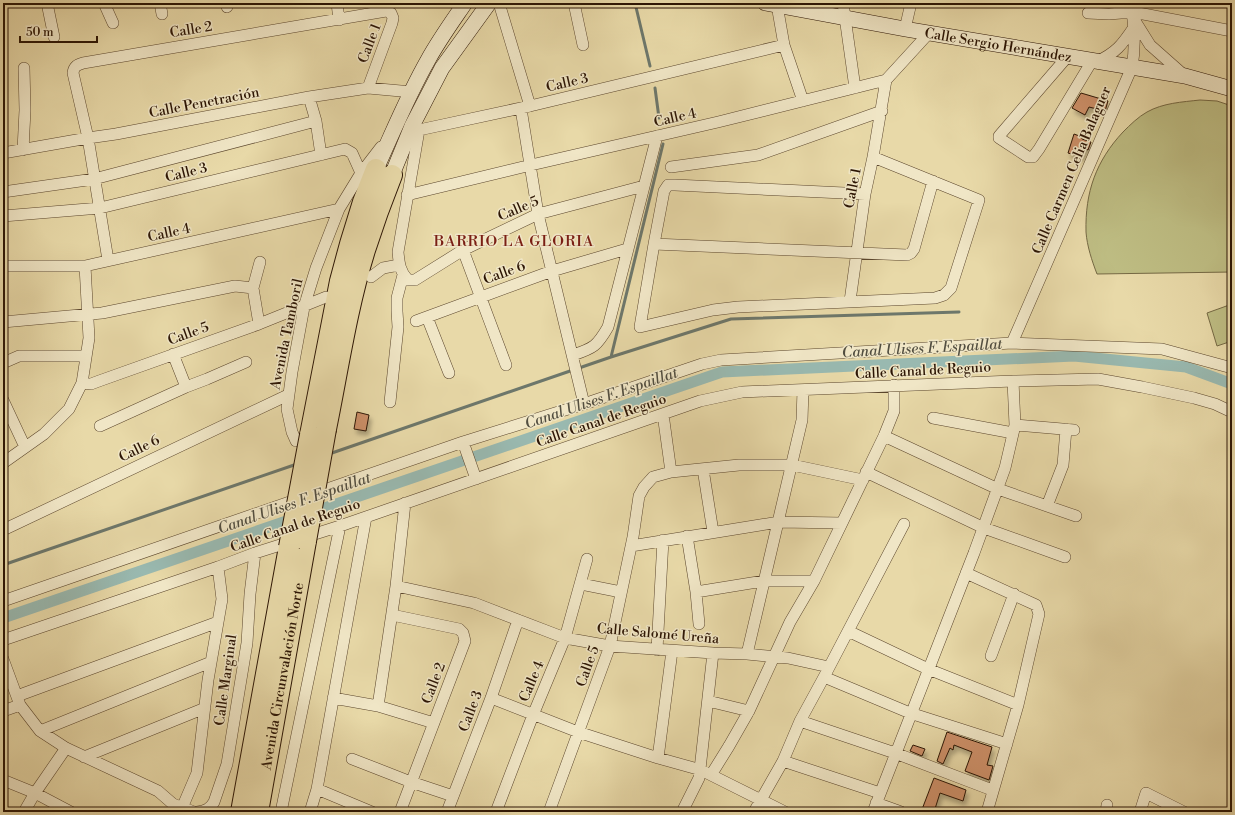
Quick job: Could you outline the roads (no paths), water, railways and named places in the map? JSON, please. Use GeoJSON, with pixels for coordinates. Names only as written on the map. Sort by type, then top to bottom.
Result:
{"type":"FeatureCollection","features":[{"type":"Feature","properties":{"kind":"highway"},"geometry":{"type":"LineString","coordinates":[[298,544],[311,435],[365,250],[376,172]]}},
{"type":"Feature","properties":{"kind":"highway","name":"Avenida Circunvalación Norte"},"geometry":{"type":"LineString","coordinates":[[241,812],[298,544]]}},
{"type":"Feature","properties":{"kind":"highway","name":"Avenida Circunvalación Norte"},"geometry":{"type":"LineString","coordinates":[[258,812],[298,544]]}},
{"type":"Feature","properties":{"kind":"street"},"geometry":{"type":"LineString","coordinates":[[48,3],[54,37]]}},
{"type":"Feature","properties":{"kind":"street"},"geometry":{"type":"LineString","coordinates":[[104,3],[113,23]]}},
{"type":"Feature","properties":{"kind":"street"},"geometry":{"type":"LineString","coordinates":[[160,3],[162,14]]}},
{"type":"Feature","properties":{"kind":"street"},"geometry":{"type":"LineString","coordinates":[[337,3],[339,20]]}},
{"type":"Feature","properties":{"kind":"street"},"geometry":{"type":"LineString","coordinates":[[376,172],[412,92],[444,33],[465,3]]}},
{"type":"Feature","properties":{"kind":"street"},"geometry":{"type":"LineString","coordinates":[[390,402],[398,327],[397,298],[401,270],[398,252],[416,128],[442,68],[489,3]]}},
{"type":"Feature","properties":{"kind":"street"},"geometry":{"type":"LineString","coordinates":[[499,3],[525,107],[530,165],[538,214],[584,404]]}},
{"type":"Feature","properties":{"kind":"street"},"geometry":{"type":"LineString","coordinates":[[574,3],[583,45]]}},
{"type":"Feature","properties":{"kind":"street"},"geometry":{"type":"LineString","coordinates":[[843,3],[855,88]]}},
{"type":"Feature","properties":{"kind":"street"},"geometry":{"type":"LineString","coordinates":[[771,4],[803,102]]}},
{"type":"Feature","properties":{"kind":"street","name":"Calle Sergio Hernández"},"geometry":{"type":"LineString","coordinates":[[771,4],[905,30],[1185,76],[1232,89]]}},
{"type":"Feature","properties":{"kind":"street"},"geometry":{"type":"LineString","coordinates":[[905,30],[913,4]]}},
{"type":"Feature","properties":{"kind":"street","name":"Calle 2"},"geometry":{"type":"LineString","coordinates":[[88,138],[73,73],[77,65],[83,62],[386,11]]}},
{"type":"Feature","properties":{"kind":"street","name":"Calle 1"},"geometry":{"type":"LineString","coordinates":[[368,88],[392,23],[393,18],[391,13],[386,11]]}},
{"type":"Feature","properties":{"kind":"street"},"geometry":{"type":"LineString","coordinates":[[1088,13],[1133,15],[1232,31]]}},
{"type":"Feature","properties":{"kind":"street"},"geometry":{"type":"LineString","coordinates":[[1068,56],[998,136],[1028,158],[1033,157],[1039,149],[1093,61],[1111,55],[1124,42],[1133,15]]}},
{"type":"Feature","properties":{"kind":"street"},"geometry":{"type":"LineString","coordinates":[[1133,15],[1138,27],[1150,45],[1185,76]]}},
{"type":"Feature","properties":{"kind":"street","name":"Calle Carmen Celia Balaguer"},"geometry":{"type":"LineString","coordinates":[[1012,343],[1132,67],[1135,46],[1133,15]]}},
{"type":"Feature","properties":{"kind":"street"},"geometry":{"type":"LineString","coordinates":[[886,80],[929,33]]}},
{"type":"Feature","properties":{"kind":"street","name":"Calle 3"},"geometry":{"type":"LineString","coordinates":[[416,128],[525,107],[784,45]]}},
{"type":"Feature","properties":{"kind":"street"},"geometry":{"type":"LineString","coordinates":[[23,150],[25,110],[24,68]]}},
{"type":"Feature","properties":{"kind":"street","name":"Calle 1"},"geometry":{"type":"LineString","coordinates":[[850,301],[865,194],[882,111],[886,80]]}},
{"type":"Feature","properties":{"kind":"street","name":"Calle 4"},"geometry":{"type":"LineString","coordinates":[[407,194],[803,102],[886,80]]}},
{"type":"Feature","properties":{"kind":"street","name":"Calle Penetración"},"geometry":{"type":"LineString","coordinates":[[3,153],[116,134],[309,97],[368,88],[412,92]]}},
{"type":"Feature","properties":{"kind":"street"},"geometry":{"type":"LineString","coordinates":[[309,97],[316,121],[321,155]]}},
{"type":"Feature","properties":{"kind":"street"},"geometry":{"type":"LineString","coordinates":[[671,167],[758,155],[882,111]]}},
{"type":"Feature","properties":{"kind":"street"},"geometry":{"type":"LineString","coordinates":[[3,192],[94,179],[316,121]]}},
{"type":"Feature","properties":{"kind":"street"},"geometry":{"type":"LineString","coordinates":[[376,172],[416,128]]}},
{"type":"Feature","properties":{"kind":"street"},"geometry":{"type":"LineString","coordinates":[[574,360],[599,342],[608,327],[657,136]]}},
{"type":"Feature","properties":{"kind":"street"},"geometry":{"type":"LineString","coordinates":[[88,138],[108,260]]}},
{"type":"Feature","properties":{"kind":"street","name":"Calle 3"},"geometry":{"type":"LineString","coordinates":[[3,216],[100,208],[344,149],[348,150],[376,172]]}},
{"type":"Feature","properties":{"kind":"street"},"geometry":{"type":"LineString","coordinates":[[865,194],[669,185],[665,189],[639,325],[640,328],[721,309],[745,306],[935,298],[943,296],[950,288],[979,200],[873,157]]}},
{"type":"Feature","properties":{"kind":"street","name":"Avenida Tamboril"},"geometry":{"type":"LineString","coordinates":[[311,435],[292,432],[286,409],[304,307],[316,268],[339,209],[376,172]]}},
{"type":"Feature","properties":{"kind":"street"},"geometry":{"type":"LineString","coordinates":[[654,244],[905,255],[911,254],[914,249],[933,181]]}},
{"type":"Feature","properties":{"kind":"street","name":"Calle 5"},"geometry":{"type":"LineString","coordinates":[[401,270],[408,280],[415,280],[463,250],[538,214],[644,186]]}},
{"type":"Feature","properties":{"kind":"street","name":"Calle 4"},"geometry":{"type":"LineString","coordinates":[[3,266],[85,266],[339,209]]}},
{"type":"Feature","properties":{"kind":"street","name":"Calle 6"},"geometry":{"type":"LineString","coordinates":[[416,321],[552,271],[627,249]]}},
{"type":"Feature","properties":{"kind":"street"},"geometry":{"type":"LineString","coordinates":[[463,250],[506,365]]}},
{"type":"Feature","properties":{"kind":"street"},"geometry":{"type":"LineString","coordinates":[[260,262],[253,288],[260,324]]}},
{"type":"Feature","properties":{"kind":"street"},"geometry":{"type":"LineString","coordinates":[[3,463],[44,434],[69,409],[82,383],[89,338],[89,314],[85,266]]}},
{"type":"Feature","properties":{"kind":"street"},"geometry":{"type":"LineString","coordinates":[[371,277],[383,268],[401,270]]}},
{"type":"Feature","properties":{"kind":"street"},"geometry":{"type":"LineString","coordinates":[[3,322],[112,312],[235,286],[253,288]]}},
{"type":"Feature","properties":{"kind":"street","name":"Calle 5"},"geometry":{"type":"LineString","coordinates":[[82,383],[90,384],[99,381],[260,324],[326,297]]}},
{"type":"Feature","properties":{"kind":"street"},"geometry":{"type":"LineString","coordinates":[[427,317],[449,373]]}},
{"type":"Feature","properties":{"kind":"street","name":"Calle Canal de Reguio"},"geometry":{"type":"LineString","coordinates":[[3,600],[465,447],[584,404],[702,364],[721,360],[1012,343],[1162,349],[1232,368]]}},
{"type":"Feature","properties":{"kind":"street"},"geometry":{"type":"LineString","coordinates":[[173,354],[186,387]]}},
{"type":"Feature","properties":{"kind":"street"},"geometry":{"type":"LineString","coordinates":[[3,363],[19,356],[86,356]]}},
{"type":"Feature","properties":{"kind":"street"},"geometry":{"type":"LineString","coordinates":[[100,426],[246,362]]}},
{"type":"Feature","properties":{"kind":"street","name":"Calle Canal de Reguio"},"geometry":{"type":"LineString","coordinates":[[3,640],[255,553],[366,517],[475,476],[700,401],[742,392],[894,385],[1098,379],[1142,386],[1194,398],[1215,404],[1232,412]]}},
{"type":"Feature","properties":{"kind":"street"},"geometry":{"type":"LineString","coordinates":[[876,803],[984,528],[1005,468],[1014,429],[1013,381]]}},
{"type":"Feature","properties":{"kind":"street"},"geometry":{"type":"LineString","coordinates":[[711,775],[749,710],[790,622],[814,581],[884,436],[894,411],[894,385]]}},
{"type":"Feature","properties":{"kind":"street"},"geometry":{"type":"LineString","coordinates":[[746,654],[779,522],[802,420],[803,390]]}},
{"type":"Feature","properties":{"kind":"street","name":"Calle 6"},"geometry":{"type":"LineString","coordinates":[[3,530],[288,395]]}},
{"type":"Feature","properties":{"kind":"street"},"geometry":{"type":"LineString","coordinates":[[3,400],[7,415],[25,447]]}},
{"type":"Feature","properties":{"kind":"street"},"geometry":{"type":"LineString","coordinates":[[663,414],[671,472]]}},
{"type":"Feature","properties":{"kind":"street"},"geometry":{"type":"LineString","coordinates":[[933,418],[1014,429],[1070,429],[1063,465],[1048,506]]}},
{"type":"Feature","properties":{"kind":"street"},"geometry":{"type":"LineString","coordinates":[[884,436],[998,489],[1076,516]]}},
{"type":"Feature","properties":{"kind":"street"},"geometry":{"type":"LineString","coordinates":[[465,447],[475,476]]}},
{"type":"Feature","properties":{"kind":"street","name":"Calle 5"},"geometry":{"type":"LineString","coordinates":[[549,812],[610,646],[631,546],[639,496],[644,487],[653,477],[671,472],[739,465],[792,465],[864,476],[984,528],[1065,557]]}},
{"type":"Feature","properties":{"kind":"street"},"geometry":{"type":"LineString","coordinates":[[703,469],[713,532]]}},
{"type":"Feature","properties":{"kind":"street"},"geometry":{"type":"LineString","coordinates":[[378,706],[396,586],[405,503]]}},
{"type":"Feature","properties":{"kind":"street"},"geometry":{"type":"LineString","coordinates":[[310,812],[317,789],[366,517]]}},
{"type":"Feature","properties":{"kind":"street"},"geometry":{"type":"LineString","coordinates":[[631,546],[779,522],[842,523]]}},
{"type":"Feature","properties":{"kind":"street"},"geometry":{"type":"LineString","coordinates":[[754,812],[783,761],[800,721],[904,524]]}},
{"type":"Feature","properties":{"kind":"street"},"geometry":{"type":"LineString","coordinates":[[281,812],[340,526]]}},
{"type":"Feature","properties":{"kind":"street"},"geometry":{"type":"LineString","coordinates":[[687,536],[696,592],[698,624]]}},
{"type":"Feature","properties":{"kind":"street"},"geometry":{"type":"LineString","coordinates":[[657,650],[663,540]]}},
{"type":"Feature","properties":{"kind":"street","name":"Calle Marginal"},"geometry":{"type":"LineString","coordinates":[[197,812],[211,808],[227,764],[247,643],[250,594],[255,553]]}},
{"type":"Feature","properties":{"kind":"street","name":"Calle 4"},"geometry":{"type":"LineString","coordinates":[[496,812],[533,715],[565,638],[587,559]]}},
{"type":"Feature","properties":{"kind":"street"},"geometry":{"type":"LineString","coordinates":[[175,808],[197,773],[211,662],[222,599],[218,567]]}},
{"type":"Feature","properties":{"kind":"street"},"geometry":{"type":"LineString","coordinates":[[966,573],[1036,605],[1040,614],[1018,705],[992,790],[987,812]]}},
{"type":"Feature","properties":{"kind":"street"},"geometry":{"type":"LineString","coordinates":[[696,592],[764,581],[814,581]]}},
{"type":"Feature","properties":{"kind":"street"},"geometry":{"type":"LineString","coordinates":[[581,584],[621,592]]}},
{"type":"Feature","properties":{"kind":"street","name":"Calle Salomé Ureña"},"geometry":{"type":"LineString","coordinates":[[396,586],[474,603],[565,638],[610,646],[672,651],[746,654],[803,661],[910,714],[1007,744]]}},
{"type":"Feature","properties":{"kind":"street"},"geometry":{"type":"LineString","coordinates":[[991,656],[1014,594]]}},
{"type":"Feature","properties":{"kind":"street","name":"Calle 2"},"geometry":{"type":"LineString","coordinates":[[392,615],[459,629],[463,633],[465,641],[400,812]]}},
{"type":"Feature","properties":{"kind":"street","name":"Calle 3"},"geometry":{"type":"LineString","coordinates":[[447,812],[491,698],[518,620]]}},
{"type":"Feature","properties":{"kind":"street"},"geometry":{"type":"LineString","coordinates":[[3,711],[19,701],[218,622]]}},
{"type":"Feature","properties":{"kind":"street"},"geometry":{"type":"LineString","coordinates":[[848,631],[928,668],[1018,705]]}},
{"type":"Feature","properties":{"kind":"street"},"geometry":{"type":"LineString","coordinates":[[658,758],[672,651]]}},
{"type":"Feature","properties":{"kind":"street"},"geometry":{"type":"LineString","coordinates":[[682,812],[699,778],[701,770],[713,653]]}},
{"type":"Feature","properties":{"kind":"street"},"geometry":{"type":"LineString","coordinates":[[3,659],[19,701],[40,732],[66,748],[158,791],[175,808],[194,812]]}},
{"type":"Feature","properties":{"kind":"street"},"geometry":{"type":"LineString","coordinates":[[40,732],[211,662]]}},
{"type":"Feature","properties":{"kind":"street"},"geometry":{"type":"LineString","coordinates":[[333,698],[378,706],[434,723]]}},
{"type":"Feature","properties":{"kind":"street"},"geometry":{"type":"LineString","coordinates":[[491,698],[578,732],[658,758],[701,770],[785,812]]}},
{"type":"Feature","properties":{"kind":"street"},"geometry":{"type":"LineString","coordinates":[[708,701],[749,710]]}},
{"type":"Feature","properties":{"kind":"street"},"geometry":{"type":"LineString","coordinates":[[84,756],[205,708]]}},
{"type":"Feature","properties":{"kind":"street"},"geometry":{"type":"LineString","coordinates":[[800,721],[992,790]]}},
{"type":"Feature","properties":{"kind":"street"},"geometry":{"type":"LineString","coordinates":[[24,812],[35,793],[66,748]]}},
{"type":"Feature","properties":{"kind":"street"},"geometry":{"type":"LineString","coordinates":[[352,759],[411,782],[453,796]]}},
{"type":"Feature","properties":{"kind":"street"},"geometry":{"type":"LineString","coordinates":[[783,761],[876,803],[901,812]]}},
{"type":"Feature","properties":{"kind":"street"},"geometry":{"type":"LineString","coordinates":[[3,780],[35,793],[71,812]]}},
{"type":"Feature","properties":{"kind":"street"},"geometry":{"type":"LineString","coordinates":[[317,789],[372,812]]}},
{"type":"Feature","properties":{"kind":"street"},"geometry":{"type":"LineString","coordinates":[[1140,812],[1146,793],[1184,812]]}},
{"type":"Feature","properties":{"kind":"waterway"},"geometry":{"type":"LineString","coordinates":[[635,3],[650,66]]}},
{"type":"Feature","properties":{"kind":"waterway"},"geometry":{"type":"LineString","coordinates":[[655,88],[659,118]]}},
{"type":"Feature","properties":{"kind":"waterway"},"geometry":{"type":"LineString","coordinates":[[611,357],[663,144]]}},
{"type":"Feature","properties":{"kind":"waterway"},"geometry":{"type":"LineString","coordinates":[[579,368],[731,319],[959,312]]}},
{"type":"Feature","properties":{"kind":"waterway","name":"Canal Ulises F. Espaillat"},"geometry":{"type":"LineString","coordinates":[[3,618],[722,372],[1074,356],[1186,367],[1232,384]]}},
{"type":"Feature","properties":{"kind":"waterway"},"geometry":{"type":"LineString","coordinates":[[329,454],[573,370]]}},
{"type":"Feature","properties":{"kind":"waterway"},"geometry":{"type":"LineString","coordinates":[[3,565],[297,464]]}},
{"type":"Feature","properties":{"kind":"district","name":"BARRIO LA GLORIA"},"geometry":{"type":"Point","coordinates":[514,241]}}]}
